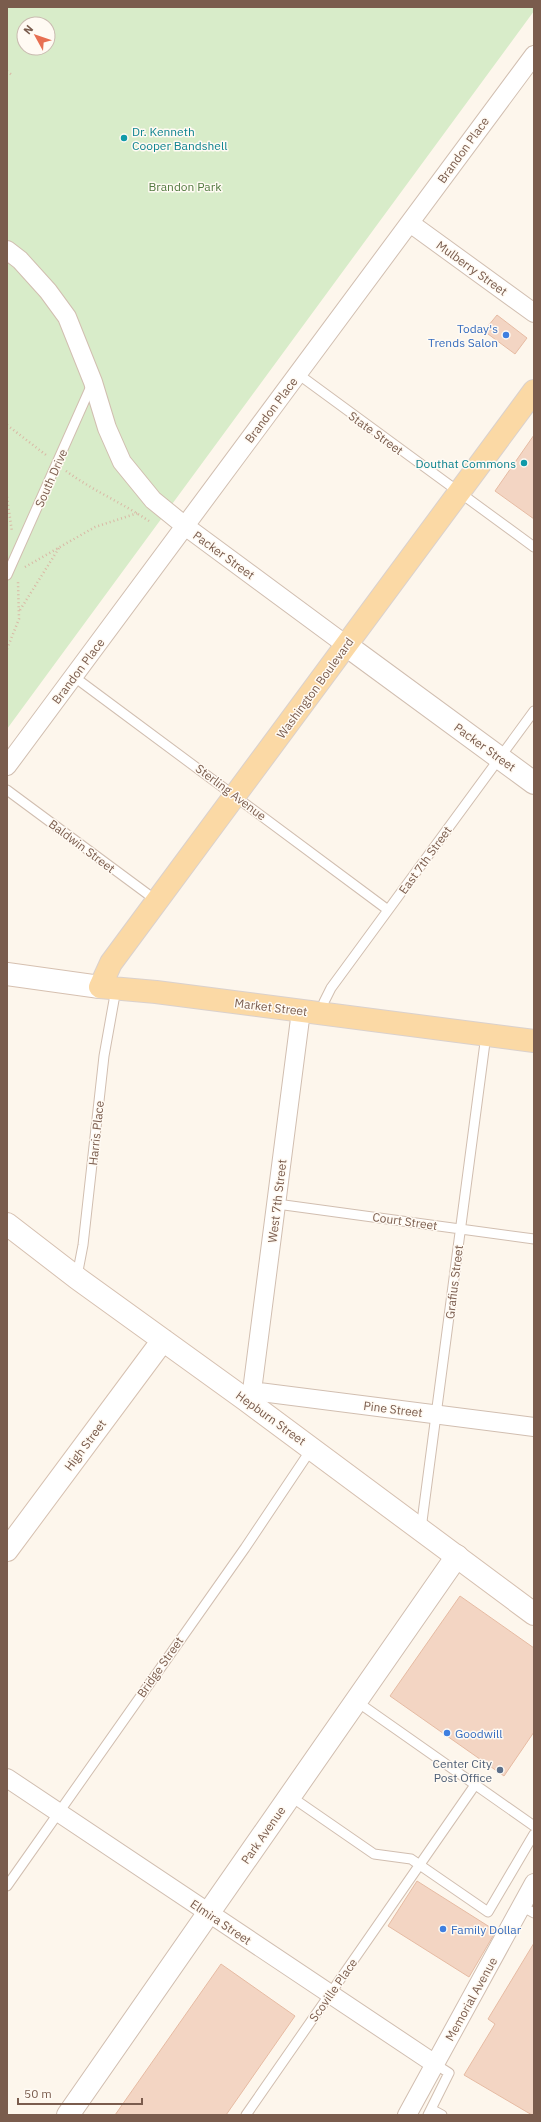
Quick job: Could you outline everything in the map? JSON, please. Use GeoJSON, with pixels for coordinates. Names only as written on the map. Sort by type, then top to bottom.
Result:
{"type":"FeatureCollection","features":[{"type":"Feature","properties":{"kind":"main road","name":"Washington Boulevard"},"geometry":{"type":"LineString","coordinates":[[108,988],[111,963],[534,391]]}},
{"type":"Feature","properties":{"kind":"main road","name":"Packer Street"},"geometry":{"type":"LineString","coordinates":[[346,645],[534,783]]}},
{"type":"Feature","properties":{"kind":"main road","name":"Market Street"},"geometry":{"type":"LineString","coordinates":[[7,974],[534,1041]]}},
{"type":"Feature","properties":{"kind":"main road","name":"Hepburn Street"},"geometry":{"type":"LineString","coordinates":[[7,1224],[77,1278],[163,1340],[249,1396],[312,1448],[534,1614]]}},
{"type":"Feature","properties":{"kind":"main road","name":"High Street"},"geometry":{"type":"LineString","coordinates":[[7,1550],[163,1340]]}},
{"type":"Feature","properties":{"kind":"main road","name":"Park Avenue"},"geometry":{"type":"LineString","coordinates":[[68,2115],[457,1556]]}},
{"type":"Feature","properties":{"kind":"street","name":"Brandon Place"},"geometry":{"type":"LineString","coordinates":[[7,766],[534,55]]}},
{"type":"Feature","properties":{"kind":"street","name":"Mulberry Street"},"geometry":{"type":"LineString","coordinates":[[410,222],[534,313]]}},
{"type":"Feature","properties":{"kind":"street","name":"Packer Street"},"geometry":{"type":"LineString","coordinates":[[7,250],[20,260],[48,291],[67,317],[93,382],[107,428],[122,462],[153,500],[185,526],[346,645]]}},
{"type":"Feature","properties":{"kind":"street","name":"West 7th Street"},"geometry":{"type":"LineString","coordinates":[[249,1396],[276,1204],[312,1012]]}},
{"type":"Feature","properties":{"kind":"street","name":"Pine Street"},"geometry":{"type":"LineString","coordinates":[[249,1396],[436,1415],[534,1427]]}},
{"type":"Feature","properties":{"kind":"street","name":"Elmira Street"},"geometry":{"type":"LineString","coordinates":[[7,1778],[435,2064]]}},
{"type":"Feature","properties":{"kind":"street","name":"Memorial Avenue"},"geometry":{"type":"LineString","coordinates":[[407,2115],[435,2064],[528,1910],[534,1883]]}},
{"type":"Feature","properties":{"kind":"lane","name":"State Street"},"geometry":{"type":"LineString","coordinates":[[298,374],[534,547]]}},
{"type":"Feature","properties":{"kind":"lane","name":"South Drive"},"geometry":{"type":"LineString","coordinates":[[7,575],[20,549],[93,382]]}},
{"type":"Feature","properties":{"kind":"lane","name":"Sterling Avenue"},"geometry":{"type":"LineString","coordinates":[[73,676],[388,910]]}},
{"type":"Feature","properties":{"kind":"lane","name":"East 7th Street"},"geometry":{"type":"LineString","coordinates":[[312,1012],[324,1002],[331,988],[534,711]]}},
{"type":"Feature","properties":{"kind":"lane","name":"Baldwin Street"},"geometry":{"type":"LineString","coordinates":[[7,790],[157,901]]}},
{"type":"Feature","properties":{"kind":"lane","name":"Harris Place"},"geometry":{"type":"LineString","coordinates":[[77,1278],[83,1245],[104,1056],[108,988]]}},
{"type":"Feature","properties":{"kind":"lane","name":"Grafius Street"},"geometry":{"type":"LineString","coordinates":[[421,1530],[486,1035]]}},
{"type":"Feature","properties":{"kind":"lane","name":"Court Street"},"geometry":{"type":"LineString","coordinates":[[276,1204],[534,1239]]}},
{"type":"Feature","properties":{"kind":"lane","name":"Bridge Street"},"geometry":{"type":"LineString","coordinates":[[7,1886],[245,1548],[312,1448]]}},
{"type":"Feature","properties":{"kind":"lane"},"geometry":{"type":"LineString","coordinates":[[356,1701],[534,1826]]}},
{"type":"Feature","properties":{"kind":"lane","name":"Scoville Place"},"geometry":{"type":"LineString","coordinates":[[246,2115],[475,1785]]}},
{"type":"Feature","properties":{"kind":"lane"},"geometry":{"type":"LineString","coordinates":[[290,1796],[374,1854],[411,1859],[488,1912],[534,1834]]}},
{"type":"Feature","properties":{"kind":"lane"},"geometry":{"type":"LineString","coordinates":[[435,2064],[449,2073],[429,2112],[442,2115]]}},
{"type":"Feature","properties":{"kind":"path"},"geometry":{"type":"LineString","coordinates":[[7,72],[13,76]]}},
{"type":"Feature","properties":{"kind":"path"},"geometry":{"type":"LineString","coordinates":[[7,425],[79,480],[138,513],[155,525]]}},
{"type":"Feature","properties":{"kind":"path"},"geometry":{"type":"LineString","coordinates":[[7,497],[10,527],[20,549]]}},
{"type":"Feature","properties":{"kind":"path"},"geometry":{"type":"LineString","coordinates":[[12,564],[26,567],[95,527],[138,513]]}},
{"type":"Feature","properties":{"kind":"path"},"geometry":{"type":"LineString","coordinates":[[20,610],[60,546]]}},
{"type":"Feature","properties":{"kind":"path"},"geometry":{"type":"LineString","coordinates":[[7,649],[20,619],[18,580],[12,564]]}},
{"type":"Feature","properties":{"kind":"green space","name":"Brandon Park"},"geometry":{"type":"Polygon","coordinates":[[[7,7],[534,7],[534,11],[7,729],[7,7]]]}},
{"type":"Feature","properties":{"kind":"building","name":"Today's Trends Salon"},"geometry":{"type":"Polygon","coordinates":[[[497,315],[527,338],[515,354],[484,331],[497,315]]]}},
{"type":"Feature","properties":{"kind":"building","name":"Douthat Commons"},"geometry":{"type":"Polygon","coordinates":[[[534,435],[534,519],[495,491],[534,435]]]}},
{"type":"Feature","properties":{"kind":"building"},"geometry":{"type":"Polygon","coordinates":[[[460,1596],[534,1648],[534,1732],[504,1776],[390,1696],[460,1596]]]}},
{"type":"Feature","properties":{"kind":"building","name":"Family Dollar"},"geometry":{"type":"Polygon","coordinates":[[[417,1881],[496,1931],[469,1977],[388,1926],[417,1881]]]}},
{"type":"Feature","properties":{"kind":"building"},"geometry":{"type":"Polygon","coordinates":[[[534,1943],[534,2115],[532,2115],[464,2075],[495,2024],[488,2019],[534,1943]]]}},
{"type":"Feature","properties":{"kind":"building"},"geometry":{"type":"Polygon","coordinates":[[[221,1964],[295,2016],[226,2115],[115,2115],[221,1964]]]}},
{"type":"Feature","properties":{"kind":"place","name":"Dr. Kenneth Cooper Bandshell"},"geometry":{"type":"Point","coordinates":[124,138]}},
{"type":"Feature","properties":{"kind":"place","name":"Today's Trends Salon"},"geometry":{"type":"Point","coordinates":[506,335]}},
{"type":"Feature","properties":{"kind":"place","name":"Douthat Commons"},"geometry":{"type":"Point","coordinates":[524,463]}},
{"type":"Feature","properties":{"kind":"place","name":"Goodwill"},"geometry":{"type":"Point","coordinates":[447,1733]}},
{"type":"Feature","properties":{"kind":"place","name":"Center City Post Office"},"geometry":{"type":"Point","coordinates":[500,1770]}},
{"type":"Feature","properties":{"kind":"place","name":"Family Dollar"},"geometry":{"type":"Point","coordinates":[443,1929]}}]}
